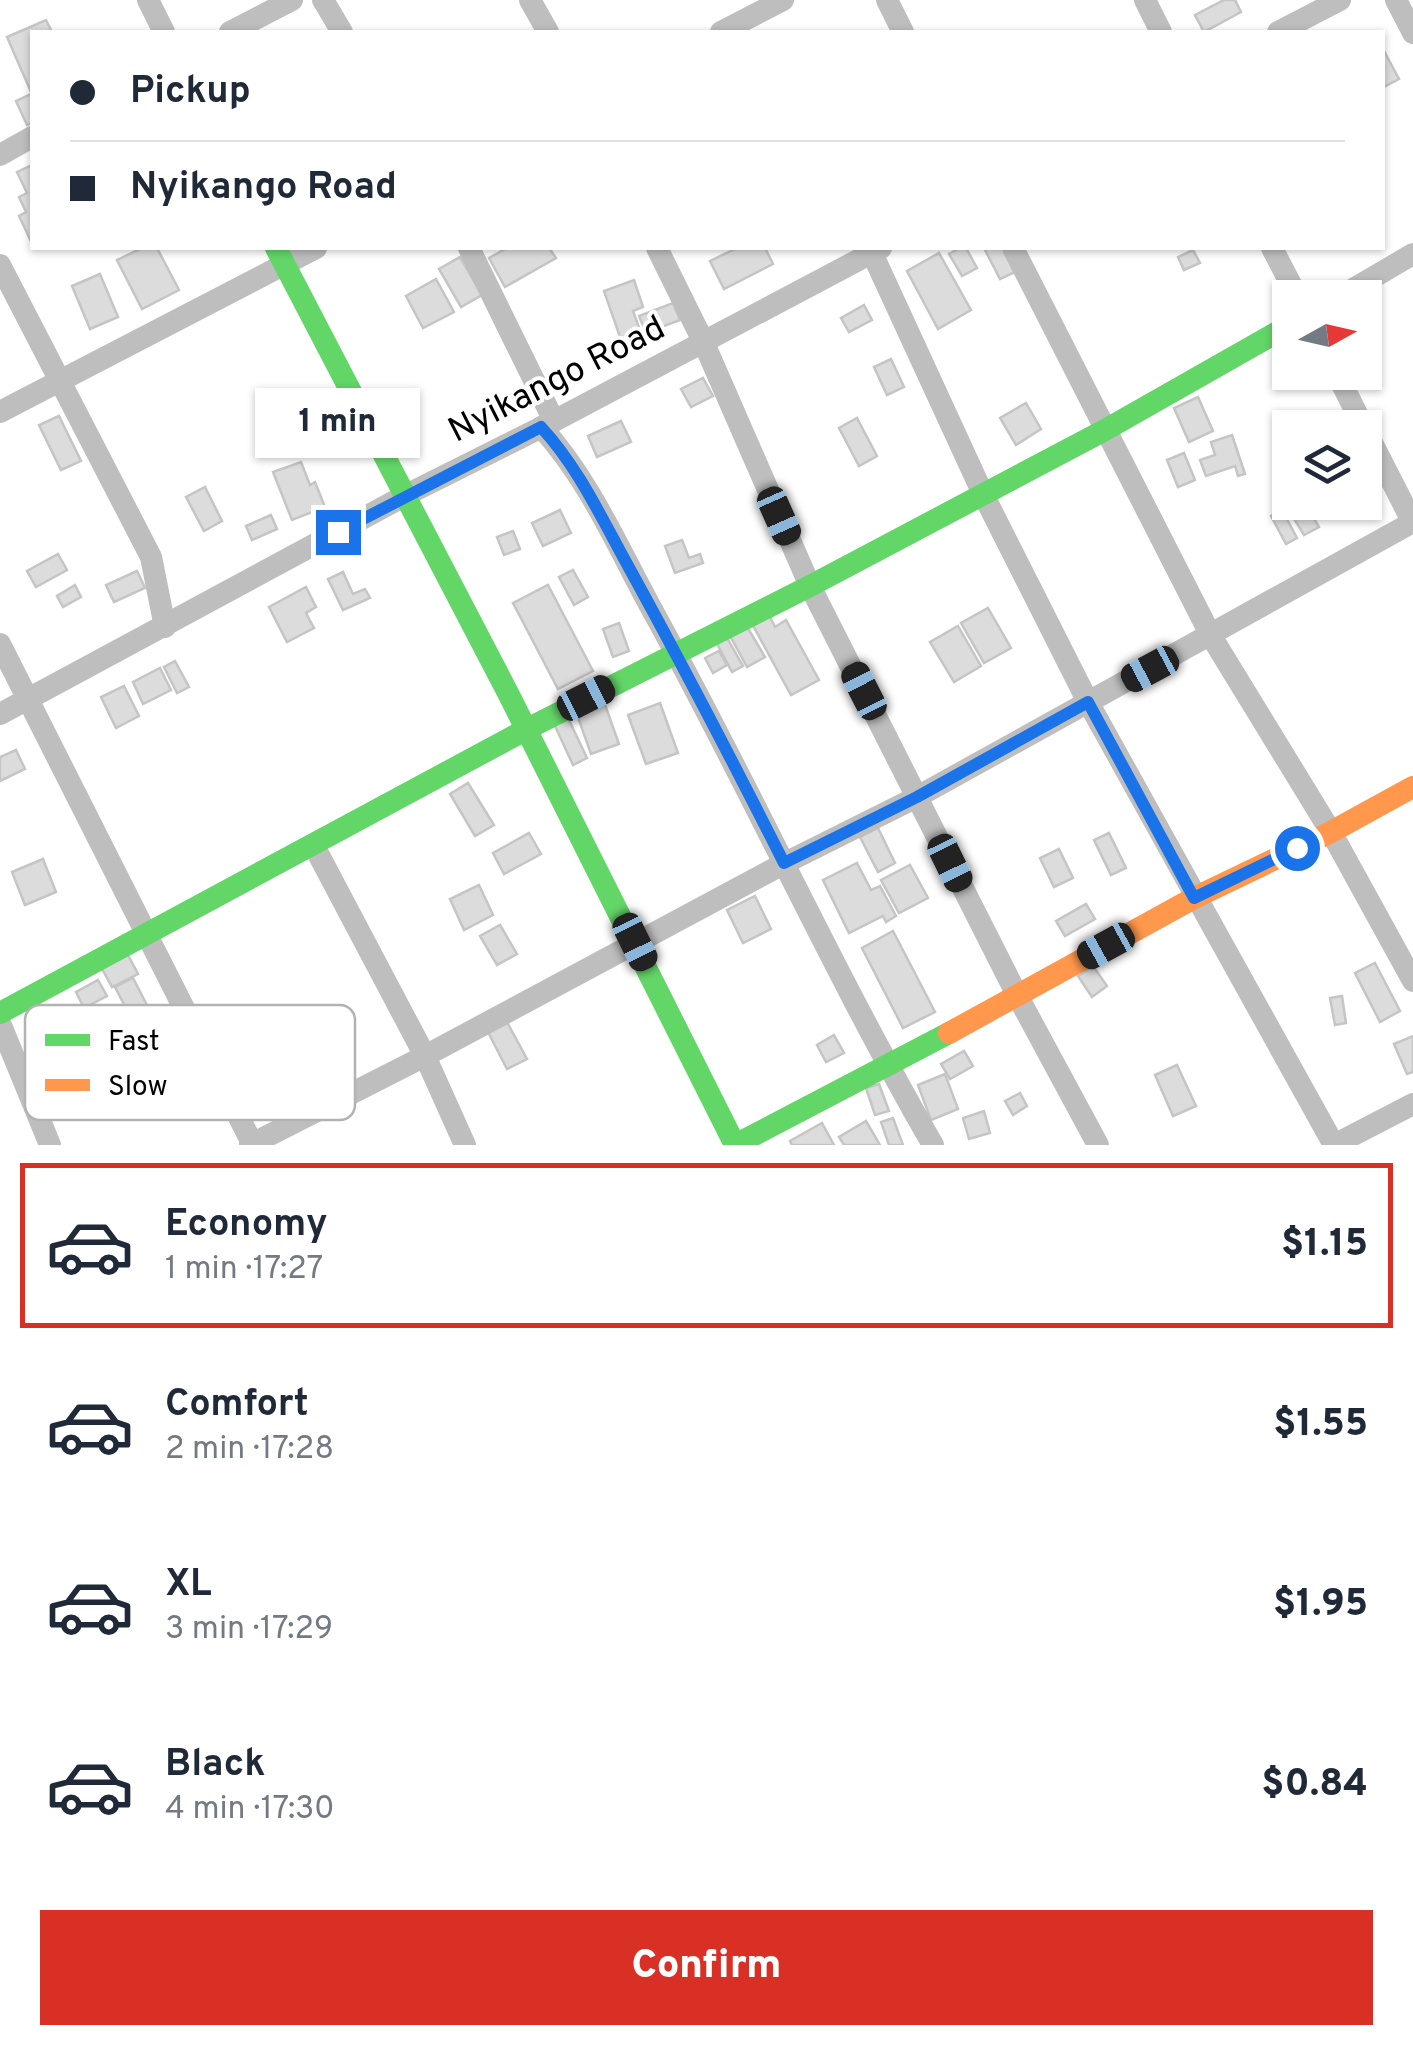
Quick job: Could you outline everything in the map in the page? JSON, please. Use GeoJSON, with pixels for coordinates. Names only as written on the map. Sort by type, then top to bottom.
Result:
{"type":"FeatureCollection","features":[{"type":"Feature","properties":{"kind":"street"},"geometry":{"type":"LineString","coordinates":[[148,0],[163,30]]}},
{"type":"Feature","properties":{"kind":"street"},"geometry":{"type":"LineString","coordinates":[[234,30],[292,0]]}},
{"type":"Feature","properties":{"kind":"street"},"geometry":{"type":"LineString","coordinates":[[323,0],[341,30]]}},
{"type":"Feature","properties":{"kind":"street"},"geometry":{"type":"LineString","coordinates":[[530,0],[547,30]]}},
{"type":"Feature","properties":{"kind":"street"},"geometry":{"type":"LineString","coordinates":[[725,30],[783,0]]}},
{"type":"Feature","properties":{"kind":"street"},"geometry":{"type":"LineString","coordinates":[[887,0],[903,30]]}},
{"type":"Feature","properties":{"kind":"street"},"geometry":{"type":"LineString","coordinates":[[1144,0],[1160,30]]}},
{"type":"Feature","properties":{"kind":"street"},"geometry":{"type":"LineString","coordinates":[[1282,30],[1340,0]]}},
{"type":"Feature","properties":{"kind":"street"},"geometry":{"type":"LineString","coordinates":[[1396,0],[1413,33]]}},
{"type":"Feature","properties":{"kind":"street"},"geometry":{"type":"LineString","coordinates":[[0,155],[30,139]]}},
{"type":"Feature","properties":{"kind":"street"},"geometry":{"type":"LineString","coordinates":[[0,412],[281,256],[307,250]]}},
{"type":"Feature","properties":{"kind":"street"},"geometry":{"type":"LineString","coordinates":[[470,250],[548,424],[676,653],[888,1066],[933,1145]]}},
{"type":"Feature","properties":{"kind":"street"},"geometry":{"type":"LineString","coordinates":[[658,250],[703,341],[810,586],[1017,995],[1098,1145]]}},
{"type":"Feature","properties":{"kind":"street"},"geometry":{"type":"LineString","coordinates":[[876,250],[983,494],[1088,702],[1334,1145],[1413,1104]]}},
{"type":"Feature","properties":{"kind":"street","name":"Nyikango Road"},"geometry":{"type":"LineString","coordinates":[[0,714],[408,494],[876,250]]}},
{"type":"Feature","properties":{"kind":"street"},"geometry":{"type":"LineString","coordinates":[[1013,250],[1212,636],[1331,832],[1413,980]]}},
{"type":"Feature","properties":{"kind":"street"},"geometry":{"type":"LineString","coordinates":[[1273,250],[1289,280]]}},
{"type":"Feature","properties":{"kind":"street"},"geometry":{"type":"LineString","coordinates":[[1369,280],[1413,254]]}},
{"type":"Feature","properties":{"kind":"street"},"geometry":{"type":"LineString","coordinates":[[281,256],[408,494],[735,1145],[1194,898],[1413,788]]}},
{"type":"Feature","properties":{"kind":"street"},"geometry":{"type":"LineString","coordinates":[[0,265],[151,557],[165,627]]}},
{"type":"Feature","properties":{"kind":"street"},"geometry":{"type":"LineString","coordinates":[[0,1012],[527,728],[810,586],[1106,430],[1272,335]]}},
{"type":"Feature","properties":{"kind":"street"},"geometry":{"type":"LineString","coordinates":[[355,1092],[784,863],[917,797],[1413,522],[1382,461]]}},
{"type":"Feature","properties":{"kind":"street"},"geometry":{"type":"LineString","coordinates":[[0,644],[182,1005]]}},
{"type":"Feature","properties":{"kind":"street"},"geometry":{"type":"LineString","coordinates":[[314,846],[425,1056],[465,1145]]}},
{"type":"Feature","properties":{"kind":"street"},"geometry":{"type":"LineString","coordinates":[[0,1024],[25,1084]]}},
{"type":"Feature","properties":{"kind":"street"},"geometry":{"type":"LineString","coordinates":[[40,1120],[50,1145]]}},
{"type":"Feature","properties":{"kind":"street"},"geometry":{"type":"LineString","coordinates":[[239,1120],[252,1145],[301,1120]]}},
{"type":"Feature","properties":{"kind":"building"},"geometry":{"type":"Polygon","coordinates":[[[1224,0],[1235,0],[1241,12],[1208,30],[1203,30],[1195,15],[1224,0]]]}},
{"type":"Feature","properties":{"kind":"building"},"geometry":{"type":"Polygon","coordinates":[[[46,20],[51,30],[30,30],[30,90],[7,37],[46,20]]]}},
{"type":"Feature","properties":{"kind":"building"},"geometry":{"type":"Polygon","coordinates":[[[1385,53],[1399,79],[1385,86],[1385,53]]]}},
{"type":"Feature","properties":{"kind":"building"},"geometry":{"type":"Polygon","coordinates":[[[30,94],[30,124],[27,125],[16,101],[30,94]]]}},
{"type":"Feature","properties":{"kind":"building"},"geometry":{"type":"Polygon","coordinates":[[[30,166],[30,239],[19,216],[26,212],[19,197],[27,193],[17,172],[30,166]]]}},
{"type":"Feature","properties":{"kind":"building"},"geometry":{"type":"Polygon","coordinates":[[[138,250],[158,250],[179,290],[142,309],[117,260],[138,250]]]}},
{"type":"Feature","properties":{"kind":"building"},"geometry":{"type":"Polygon","coordinates":[[[503,250],[550,250],[556,258],[505,287],[489,258],[503,250]]]}},
{"type":"Feature","properties":{"kind":"building"},"geometry":{"type":"Polygon","coordinates":[[[733,250],[766,250],[773,264],[724,289],[710,261],[733,250]]]}},
{"type":"Feature","properties":{"kind":"building"},"geometry":{"type":"Polygon","coordinates":[[[967,250],[977,268],[962,276],[949,254],[967,250]]]}},
{"type":"Feature","properties":{"kind":"building"},"geometry":{"type":"Polygon","coordinates":[[[985,250],[1006,250],[1017,271],[1000,279],[985,250]]]}},
{"type":"Feature","properties":{"kind":"building"},"geometry":{"type":"Polygon","coordinates":[[[1193,250],[1200,263],[1184,270],[1178,257],[1193,250]]]}},
{"type":"Feature","properties":{"kind":"building"},"geometry":{"type":"Polygon","coordinates":[[[939,253],[971,310],[938,329],[907,271],[939,253]]]}},
{"type":"Feature","properties":{"kind":"building"},"geometry":{"type":"Polygon","coordinates":[[[460,257],[482,295],[461,307],[439,269],[460,257]]]}},
{"type":"Feature","properties":{"kind":"building"},"geometry":{"type":"Polygon","coordinates":[[[100,274],[118,317],[90,329],[72,286],[100,274]]]}},
{"type":"Feature","properties":{"kind":"building"},"geometry":{"type":"Polygon","coordinates":[[[436,279],[454,312],[423,328],[406,296],[436,279]]]}},
{"type":"Feature","properties":{"kind":"building"},"geometry":{"type":"Polygon","coordinates":[[[634,280],[643,307],[633,311],[641,333],[621,340],[604,291],[634,280]]]}},
{"type":"Feature","properties":{"kind":"building"},"geometry":{"type":"Polygon","coordinates":[[[673,303],[680,320],[646,333],[639,316],[673,303]]]}},
{"type":"Feature","properties":{"kind":"building"},"geometry":{"type":"Polygon","coordinates":[[[864,305],[872,320],[849,332],[841,318],[864,305]]]}},
{"type":"Feature","properties":{"kind":"building"},"geometry":{"type":"Polygon","coordinates":[[[891,359],[904,387],[887,395],[874,367],[891,359]]]}},
{"type":"Feature","properties":{"kind":"building"},"geometry":{"type":"Polygon","coordinates":[[[703,378],[713,396],[691,407],[681,389],[703,378]]]}},
{"type":"Feature","properties":{"kind":"building"},"geometry":{"type":"Polygon","coordinates":[[[1198,397],[1213,431],[1189,442],[1174,408],[1198,397]]]}},
{"type":"Feature","properties":{"kind":"building"},"geometry":{"type":"Polygon","coordinates":[[[1026,403],[1041,429],[1016,445],[1000,418],[1026,403]]]}},
{"type":"Feature","properties":{"kind":"building"},"geometry":{"type":"Polygon","coordinates":[[[284,414],[289,428],[262,438],[257,424],[284,414]]]}},
{"type":"Feature","properties":{"kind":"building"},"geometry":{"type":"Polygon","coordinates":[[[59,416],[81,461],[61,470],[39,425],[59,416]]]}},
{"type":"Feature","properties":{"kind":"building"},"geometry":{"type":"Polygon","coordinates":[[[857,418],[877,456],[859,466],[839,428],[857,418]]]}},
{"type":"Feature","properties":{"kind":"building"},"geometry":{"type":"Polygon","coordinates":[[[621,421],[631,442],[597,457],[588,436],[621,421]]]}},
{"type":"Feature","properties":{"kind":"building"},"geometry":{"type":"Polygon","coordinates":[[[1232,435],[1245,474],[1238,476],[1235,466],[1206,476],[1200,460],[1215,455],[1211,442],[1232,435]]]}},
{"type":"Feature","properties":{"kind":"building"},"geometry":{"type":"Polygon","coordinates":[[[1184,453],[1195,480],[1178,487],[1167,460],[1184,453]]]}},
{"type":"Feature","properties":{"kind":"building"},"geometry":{"type":"Polygon","coordinates":[[[301,462],[325,507],[292,520],[273,472],[301,462]]]}},
{"type":"Feature","properties":{"kind":"building"},"geometry":{"type":"Polygon","coordinates":[[[205,487],[222,521],[204,531],[186,497],[205,487]]]}},
{"type":"Feature","properties":{"kind":"building"},"geometry":{"type":"Polygon","coordinates":[[[560,510],[571,533],[543,546],[532,523],[560,510]]]}},
{"type":"Feature","properties":{"kind":"building"},"geometry":{"type":"Polygon","coordinates":[[[271,515],[277,529],[252,540],[246,526],[271,515]]]}},
{"type":"Feature","properties":{"kind":"building"},"geometry":{"type":"Polygon","coordinates":[[[1273,520],[1287,520],[1297,538],[1286,544],[1273,520]]]}},
{"type":"Feature","properties":{"kind":"building"},"geometry":{"type":"Polygon","coordinates":[[[1295,520],[1315,520],[1319,527],[1304,535],[1295,520]]]}},
{"type":"Feature","properties":{"kind":"building"},"geometry":{"type":"Polygon","coordinates":[[[513,531],[520,549],[504,555],[497,537],[513,531]]]}},
{"type":"Feature","properties":{"kind":"building"},"geometry":{"type":"Polygon","coordinates":[[[682,540],[689,558],[700,554],[703,563],[675,573],[665,546],[682,540]]]}},
{"type":"Feature","properties":{"kind":"building"},"geometry":{"type":"Polygon","coordinates":[[[58,554],[67,570],[36,587],[27,571],[58,554]]]}},
{"type":"Feature","properties":{"kind":"building"},"geometry":{"type":"Polygon","coordinates":[[[573,570],[588,597],[574,605],[559,577],[573,570]]]}},
{"type":"Feature","properties":{"kind":"building"},"geometry":{"type":"Polygon","coordinates":[[[137,571],[145,588],[114,602],[106,585],[137,571]]]}},
{"type":"Feature","properties":{"kind":"building"},"geometry":{"type":"Polygon","coordinates":[[[343,572],[353,594],[365,589],[370,598],[343,610],[328,579],[343,572]]]}},
{"type":"Feature","properties":{"kind":"building"},"geometry":{"type":"Polygon","coordinates":[[[75,585],[81,597],[63,607],[57,596],[75,585]]]}},
{"type":"Feature","properties":{"kind":"building"},"geometry":{"type":"Polygon","coordinates":[[[548,585],[593,671],[558,689],[513,603],[548,585]]]}},
{"type":"Feature","properties":{"kind":"building"},"geometry":{"type":"Polygon","coordinates":[[[306,587],[316,607],[306,613],[314,628],[287,642],[269,607],[306,587]]]}},
{"type":"Feature","properties":{"kind":"building"},"geometry":{"type":"Polygon","coordinates":[[[988,608],[1011,648],[984,663],[961,623],[988,608]]]}},
{"type":"Feature","properties":{"kind":"building"},"geometry":{"type":"Polygon","coordinates":[[[768,613],[775,627],[786,620],[819,680],[791,695],[751,622],[768,613]]]}},
{"type":"Feature","properties":{"kind":"building"},"geometry":{"type":"Polygon","coordinates":[[[619,623],[629,651],[613,657],[603,629],[619,623]]]}},
{"type":"Feature","properties":{"kind":"building"},"geometry":{"type":"Polygon","coordinates":[[[746,625],[765,657],[747,667],[729,634],[746,625]]]}},
{"type":"Feature","properties":{"kind":"building"},"geometry":{"type":"Polygon","coordinates":[[[958,626],[981,666],[954,682],[930,642],[958,626]]]}},
{"type":"Feature","properties":{"kind":"building"},"geometry":{"type":"Polygon","coordinates":[[[726,636],[743,666],[732,672],[716,642],[726,636]]]}},
{"type":"Feature","properties":{"kind":"building"},"geometry":{"type":"Polygon","coordinates":[[[719,651],[727,665],[713,673],[705,658],[719,651]]]}},
{"type":"Feature","properties":{"kind":"building"},"geometry":{"type":"Polygon","coordinates":[[[175,661],[189,687],[177,693],[164,667],[175,661]]]}},
{"type":"Feature","properties":{"kind":"building"},"geometry":{"type":"Polygon","coordinates":[[[160,668],[171,690],[143,704],[133,682],[160,668]]]}},
{"type":"Feature","properties":{"kind":"building"},"geometry":{"type":"Polygon","coordinates":[[[124,686],[139,716],[116,728],[101,697],[124,686]]]}},
{"type":"Feature","properties":{"kind":"building"},"geometry":{"type":"Polygon","coordinates":[[[603,699],[619,744],[591,754],[575,709],[603,699]]]}},
{"type":"Feature","properties":{"kind":"building"},"geometry":{"type":"Polygon","coordinates":[[[660,703],[678,753],[646,764],[628,715],[660,703]]]}},
{"type":"Feature","properties":{"kind":"building"},"geometry":{"type":"Polygon","coordinates":[[[568,718],[587,758],[573,765],[554,724],[568,718]]]}},
{"type":"Feature","properties":{"kind":"building"},"geometry":{"type":"Polygon","coordinates":[[[16,750],[25,769],[0,781],[0,757],[16,750]]]}},
{"type":"Feature","properties":{"kind":"building"},"geometry":{"type":"Polygon","coordinates":[[[468,783],[494,825],[475,836],[450,794],[468,783]]]}},
{"type":"Feature","properties":{"kind":"building"},"geometry":{"type":"Polygon","coordinates":[[[878,828],[895,863],[878,872],[860,837],[878,828]]]}},
{"type":"Feature","properties":{"kind":"building"},"geometry":{"type":"Polygon","coordinates":[[[529,833],[541,854],[504,874],[493,853],[529,833]]]}},
{"type":"Feature","properties":{"kind":"building"},"geometry":{"type":"Polygon","coordinates":[[[1109,833],[1126,868],[1111,875],[1094,840],[1109,833]]]}},
{"type":"Feature","properties":{"kind":"building"},"geometry":{"type":"Polygon","coordinates":[[[1059,849],[1073,878],[1054,887],[1040,858],[1059,849]]]}},
{"type":"Feature","properties":{"kind":"building"},"geometry":{"type":"Polygon","coordinates":[[[43,859],[56,892],[25,905],[12,872],[43,859]]]}},
{"type":"Feature","properties":{"kind":"building"},"geometry":{"type":"Polygon","coordinates":[[[857,863],[871,890],[880,886],[896,916],[886,922],[883,916],[849,933],[823,880],[857,863]]]}},
{"type":"Feature","properties":{"kind":"building"},"geometry":{"type":"Polygon","coordinates":[[[910,865],[928,898],[899,913],[881,880],[910,865]]]}},
{"type":"Feature","properties":{"kind":"building"},"geometry":{"type":"Polygon","coordinates":[[[479,885],[493,915],[464,930],[450,899],[479,885]]]}},
{"type":"Feature","properties":{"kind":"building"},"geometry":{"type":"Polygon","coordinates":[[[755,896],[771,929],[743,943],[727,910],[755,896]]]}},
{"type":"Feature","properties":{"kind":"building"},"geometry":{"type":"Polygon","coordinates":[[[1086,904],[1095,919],[1065,936],[1056,921],[1086,904]]]}},
{"type":"Feature","properties":{"kind":"building"},"geometry":{"type":"Polygon","coordinates":[[[500,925],[517,954],[497,965],[480,936],[500,925]]]}},
{"type":"Feature","properties":{"kind":"building"},"geometry":{"type":"Polygon","coordinates":[[[893,931],[935,1012],[903,1028],[862,948],[893,931]]]}},
{"type":"Feature","properties":{"kind":"building"},"geometry":{"type":"Polygon","coordinates":[[[127,953],[138,974],[112,987],[101,967],[127,953]]]}},
{"type":"Feature","properties":{"kind":"building"},"geometry":{"type":"Polygon","coordinates":[[[1375,963],[1400,1011],[1380,1022],[1355,973],[1375,963]]]}},
{"type":"Feature","properties":{"kind":"building"},"geometry":{"type":"Polygon","coordinates":[[[1093,966],[1107,986],[1092,997],[1078,976],[1093,966]]]}},
{"type":"Feature","properties":{"kind":"building"},"geometry":{"type":"Polygon","coordinates":[[[133,978],[147,1005],[124,1005],[115,987],[133,978]]]}},
{"type":"Feature","properties":{"kind":"building"},"geometry":{"type":"Polygon","coordinates":[[[98,980],[107,996],[82,1005],[76,992],[98,980]]]}},
{"type":"Feature","properties":{"kind":"building"},"geometry":{"type":"Polygon","coordinates":[[[1342,996],[1346,1023],[1335,1025],[1330,998],[1342,996]]]}},
{"type":"Feature","properties":{"kind":"building"},"geometry":{"type":"Polygon","coordinates":[[[507,1022],[527,1059],[507,1069],[488,1032],[507,1022]]]}},
{"type":"Feature","properties":{"kind":"building"},"geometry":{"type":"Polygon","coordinates":[[[834,1035],[844,1053],[826,1062],[817,1045],[834,1035]]]}},
{"type":"Feature","properties":{"kind":"building"},"geometry":{"type":"Polygon","coordinates":[[[1413,1036],[1413,1072],[1407,1074],[1394,1044],[1413,1036]]]}},
{"type":"Feature","properties":{"kind":"building"},"geometry":{"type":"Polygon","coordinates":[[[964,1051],[973,1066],[950,1079],[941,1064],[964,1051]]]}},
{"type":"Feature","properties":{"kind":"building"},"geometry":{"type":"Polygon","coordinates":[[[1177,1065],[1196,1106],[1173,1116],[1155,1075],[1177,1065]]]}},
{"type":"Feature","properties":{"kind":"building"},"geometry":{"type":"Polygon","coordinates":[[[945,1074],[958,1109],[931,1120],[918,1085],[945,1074]]]}},
{"type":"Feature","properties":{"kind":"building"},"geometry":{"type":"Polygon","coordinates":[[[879,1084],[889,1111],[875,1115],[866,1088],[879,1084]]]}},
{"type":"Feature","properties":{"kind":"building"},"geometry":{"type":"Polygon","coordinates":[[[1020,1093],[1027,1106],[1013,1115],[1005,1101],[1020,1093]]]}},
{"type":"Feature","properties":{"kind":"building"},"geometry":{"type":"Polygon","coordinates":[[[984,1111],[990,1133],[969,1139],[963,1118],[984,1111]]]}},
{"type":"Feature","properties":{"kind":"building"},"geometry":{"type":"Polygon","coordinates":[[[893,1118],[903,1145],[889,1145],[881,1122],[893,1118]]]}},
{"type":"Feature","properties":{"kind":"building"},"geometry":{"type":"Polygon","coordinates":[[[866,1121],[880,1145],[844,1145],[839,1137],[866,1121]]]}},
{"type":"Feature","properties":{"kind":"building"},"geometry":{"type":"Polygon","coordinates":[[[822,1123],[834,1145],[792,1145],[790,1141],[822,1123]]]}},
{"type":"Feature","properties":{"kind":"traffic: fast"},"geometry":{"type":"LineString","coordinates":[[277,250],[509,695],[735,1145]]}},
{"type":"Feature","properties":{"kind":"traffic: fast"},"geometry":{"type":"LineString","coordinates":[[0,1013],[527,729],[810,586],[1105,430],[1272,335]]}},
{"type":"Feature","properties":{"kind":"traffic: fast"},"geometry":{"type":"LineString","coordinates":[[735,1145],[949,1033]]}},
{"type":"Feature","properties":{"kind":"traffic: slow"},"geometry":{"type":"LineString","coordinates":[[949,1033],[1194,898],[1331,832],[1413,787]]}},
{"type":"Feature","properties":{"kind":"route"},"geometry":{"type":"LineString","coordinates":[[338,532],[541,427],[572,465],[590,496],[784,863],[917,797],[1088,702],[1194,898],[1297,848]]}}]}
